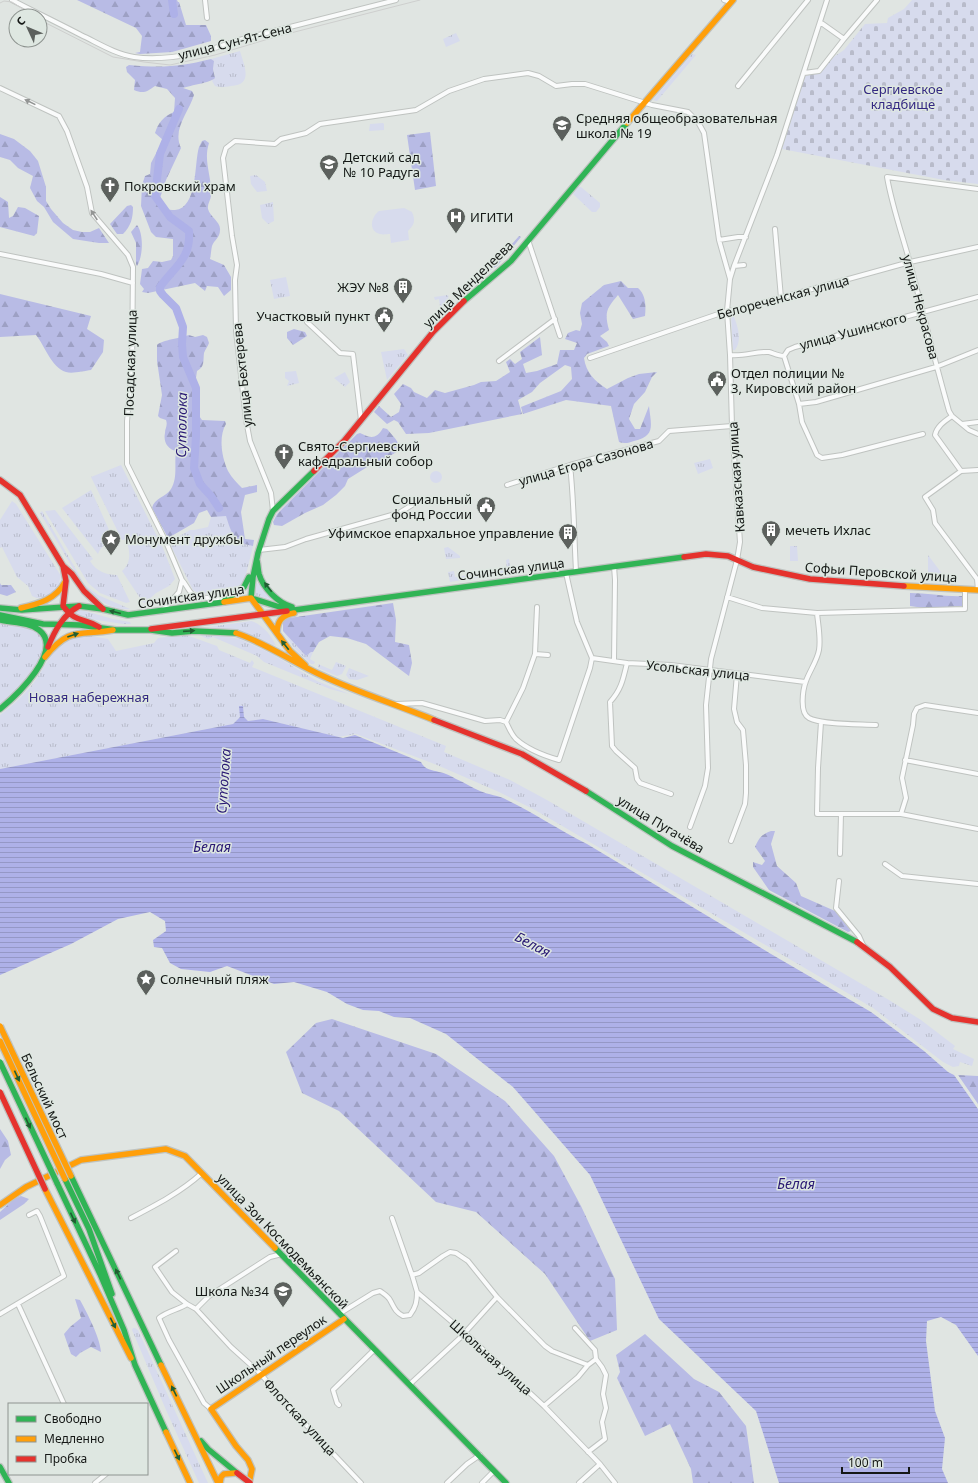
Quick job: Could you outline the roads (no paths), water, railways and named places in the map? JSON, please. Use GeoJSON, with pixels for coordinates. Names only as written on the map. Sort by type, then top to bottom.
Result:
{"type":"FeatureCollection","features":[{"type":"Feature","properties":{"kind":"main road","name":"улица Менделеева"},"geometry":{"type":"LineString","coordinates":[[251,598],[252,577],[256,560],[269,518],[273,511],[344,441],[433,332],[466,299],[511,261],[732,1]]}},
{"type":"Feature","properties":{"kind":"main road"},"geometry":{"type":"LineString","coordinates":[[0,480],[20,495],[66,572],[63,606],[65,611],[61,622],[44,656],[24,685],[0,709]]}},
{"type":"Feature","properties":{"kind":"main road","name":"Сочинская улица"},"geometry":{"type":"LineString","coordinates":[[0,615],[43,624],[61,622],[116,630],[139,631],[196,622],[326,606],[440,589],[706,554],[728,556],[737,560]]}},
{"type":"Feature","properties":{"kind":"main road"},"geometry":{"type":"LineString","coordinates":[[224,601],[228,596],[243,590],[247,584],[253,563],[256,560]]}},
{"type":"Feature","properties":{"kind":"main road"},"geometry":{"type":"LineString","coordinates":[[256,560],[259,574],[265,584],[278,599],[287,606],[314,604],[326,606]]}},
{"type":"Feature","properties":{"kind":"main road","name":"Софьи Перовской улица"},"geometry":{"type":"LineString","coordinates":[[737,560],[753,567],[810,579],[978,590]]}},
{"type":"Feature","properties":{"kind":"main road"},"geometry":{"type":"LineString","coordinates":[[63,566],[71,571],[83,590],[99,603],[103,609]]}},
{"type":"Feature","properties":{"kind":"main road"},"geometry":{"type":"LineString","coordinates":[[14,610],[43,602],[57,593],[65,582],[63,566]]}},
{"type":"Feature","properties":{"kind":"main road","name":"Сочинская улица"},"geometry":{"type":"LineString","coordinates":[[0,608],[14,610],[63,606],[103,609],[128,615],[251,598],[288,610]]}},
{"type":"Feature","properties":{"kind":"main road"},"geometry":{"type":"LineString","coordinates":[[251,598],[290,651],[314,672]]}},
{"type":"Feature","properties":{"kind":"main road"},"geometry":{"type":"LineString","coordinates":[[63,606],[74,619],[95,624],[100,628]]}},
{"type":"Feature","properties":{"kind":"main road"},"geometry":{"type":"LineString","coordinates":[[277,634],[276,626],[282,616],[313,611],[326,606]]}},
{"type":"Feature","properties":{"kind":"main road"},"geometry":{"type":"LineString","coordinates":[[61,622],[68,613],[77,607]]}},
{"type":"Feature","properties":{"kind":"main road"},"geometry":{"type":"LineString","coordinates":[[74,619],[72,614],[77,607]]}},
{"type":"Feature","properties":{"kind":"main road"},"geometry":{"type":"LineString","coordinates":[[0,620],[39,630],[47,643],[44,656]]}},
{"type":"Feature","properties":{"kind":"main road"},"geometry":{"type":"LineString","coordinates":[[44,656],[57,643],[67,636],[77,633],[116,630]]}},
{"type":"Feature","properties":{"kind":"main road"},"geometry":{"type":"LineString","coordinates":[[151,630],[172,633],[218,631],[242,634],[314,672]]}},
{"type":"Feature","properties":{"kind":"main road","name":"улица Пугачёва"},"geometry":{"type":"LineString","coordinates":[[314,672],[522,754],[545,766],[674,846],[863,945],[897,974],[920,999],[942,1015],[956,1020],[978,1022]]}},
{"type":"Feature","properties":{"kind":"main road","name":"Бельский мост"},"geometry":{"type":"LineString","coordinates":[[0,1026],[68,1178]]}},
{"type":"Feature","properties":{"kind":"main road","name":"Бельский мост"},"geometry":{"type":"LineString","coordinates":[[0,1041],[68,1178]]}},
{"type":"Feature","properties":{"kind":"main road","name":"Бельский мост"},"geometry":{"type":"LineString","coordinates":[[0,1062],[100,1274],[124,1330]]}},
{"type":"Feature","properties":{"kind":"main road"},"geometry":{"type":"LineString","coordinates":[[0,1092],[45,1189],[134,1365],[190,1483]]}},
{"type":"Feature","properties":{"kind":"main road","name":"улица Зои Космодемьянской"},"geometry":{"type":"LineString","coordinates":[[0,1205],[26,1187],[81,1160],[166,1149],[184,1156],[506,1483]]}},
{"type":"Feature","properties":{"kind":"main road"},"geometry":{"type":"LineString","coordinates":[[68,1178],[97,1249],[134,1365]]}},
{"type":"Feature","properties":{"kind":"main road"},"geometry":{"type":"LineString","coordinates":[[68,1178],[219,1483]]}},
{"type":"Feature","properties":{"kind":"main road","name":"Школьный переулок"},"geometry":{"type":"LineString","coordinates":[[211,1409],[341,1317]]}},
{"type":"Feature","properties":{"kind":"main road"},"geometry":{"type":"LineString","coordinates":[[191,1426],[204,1446],[250,1483],[252,1469],[248,1460],[236,1446],[211,1409]]}},
{"type":"Feature","properties":{"kind":"main road"},"geometry":{"type":"LineString","coordinates":[[0,1467],[9,1483]]}},
{"type":"Feature","properties":{"kind":"main road"},"geometry":{"type":"LineString","coordinates":[[219,1483],[224,1473],[237,1473]]}},
{"type":"Feature","properties":{"kind":"street","name":"улица Сун-Ят-Сена"},"geometry":{"type":"LineString","coordinates":[[12,0],[116,52],[134,57],[152,58],[174,57],[220,48],[239,40],[396,0]]}},
{"type":"Feature","properties":{"kind":"street"},"geometry":{"type":"LineString","coordinates":[[205,0],[207,18]]}},
{"type":"Feature","properties":{"kind":"street"},"geometry":{"type":"LineString","coordinates":[[724,0],[732,1]]}},
{"type":"Feature","properties":{"kind":"street"},"geometry":{"type":"LineString","coordinates":[[738,86],[808,0]]}},
{"type":"Feature","properties":{"kind":"street","name":"Кавказская улица"},"geometry":{"type":"LineString","coordinates":[[690,827],[704,786],[708,768],[706,704],[711,659],[737,560],[740,542],[732,426],[727,311],[730,279],[781,142],[827,0]]}},
{"type":"Feature","properties":{"kind":"street"},"geometry":{"type":"LineString","coordinates":[[804,73],[819,71],[877,0]]}},
{"type":"Feature","properties":{"kind":"street"},"geometry":{"type":"LineString","coordinates":[[820,22],[844,40]]}},
{"type":"Feature","properties":{"kind":"street","name":"улица Бехтерева"},"geometry":{"type":"LineString","coordinates":[[273,511],[269,488],[248,433],[236,331],[235,280],[237,265],[223,158],[226,148],[235,141],[274,144],[281,140],[306,133],[320,124],[416,110],[449,91],[484,79],[528,73],[539,76],[556,86],[585,84],[645,103]]}},
{"type":"Feature","properties":{"kind":"street","name":"Посадская улица"},"geometry":{"type":"LineString","coordinates":[[0,88],[59,116],[67,131],[87,187],[92,213],[128,255],[133,267],[132,368],[128,421],[128,464],[166,542],[182,580],[192,594],[197,597],[220,599],[224,601]]}},
{"type":"Feature","properties":{"kind":"street","name":"Кавказская улица"},"geometry":{"type":"LineString","coordinates":[[645,103],[688,112],[698,122],[704,133],[719,240],[730,279]]}},
{"type":"Feature","properties":{"kind":"street","name":"улица Некрасова"},"geometry":{"type":"LineString","coordinates":[[952,416],[949,411],[936,367],[910,262],[891,198],[887,177],[978,189]]}},
{"type":"Feature","properties":{"kind":"street"},"geometry":{"type":"LineString","coordinates":[[775,230],[781,298]]}},
{"type":"Feature","properties":{"kind":"street"},"geometry":{"type":"LineString","coordinates":[[719,240],[746,237]]}},
{"type":"Feature","properties":{"kind":"street"},"geometry":{"type":"LineString","coordinates":[[528,240],[560,336]]}},
{"type":"Feature","properties":{"kind":"street","name":"Белореченская улица"},"geometry":{"type":"LineString","coordinates":[[590,358],[727,311],[781,298],[910,262],[978,247]]}},
{"type":"Feature","properties":{"kind":"street"},"geometry":{"type":"LineString","coordinates":[[0,254],[100,274],[132,283]]}},
{"type":"Feature","properties":{"kind":"street"},"geometry":{"type":"LineString","coordinates":[[734,266],[744,265]]}},
{"type":"Feature","properties":{"kind":"street","name":"улица Ушинского"},"geometry":{"type":"LineString","coordinates":[[730,355],[739,356],[770,352],[777,356],[784,356],[788,350],[795,347],[978,297]]}},
{"type":"Feature","properties":{"kind":"street"},"geometry":{"type":"LineString","coordinates":[[499,361],[555,319]]}},
{"type":"Feature","properties":{"kind":"street"},"geometry":{"type":"LineString","coordinates":[[307,322],[340,353],[353,354],[361,420]]}},
{"type":"Feature","properties":{"kind":"street"},"geometry":{"type":"LineString","coordinates":[[800,404],[816,402],[936,367],[978,350]]}},
{"type":"Feature","properties":{"kind":"street"},"geometry":{"type":"LineString","coordinates":[[784,356],[800,404],[802,422],[817,455],[822,458],[842,455],[923,434]]}},
{"type":"Feature","properties":{"kind":"street"},"geometry":{"type":"LineString","coordinates":[[961,471],[935,435],[939,426],[952,416],[969,430],[978,434]]}},
{"type":"Feature","properties":{"kind":"street"},"geometry":{"type":"LineString","coordinates":[[962,424],[978,422]]}},
{"type":"Feature","properties":{"kind":"street","name":"улица Егора Сазонова"},"geometry":{"type":"LineString","coordinates":[[507,485],[570,465],[659,441],[668,431],[732,426]]}},
{"type":"Feature","properties":{"kind":"street"},"geometry":{"type":"LineString","coordinates":[[570,465],[573,488],[576,571]]}},
{"type":"Feature","properties":{"kind":"street"},"geometry":{"type":"LineString","coordinates":[[978,470],[961,471],[925,497],[933,510],[935,523],[977,579],[978,590]]}},
{"type":"Feature","properties":{"kind":"street"},"geometry":{"type":"LineString","coordinates":[[259,550],[285,547],[306,539],[399,512],[412,505]]}},
{"type":"Feature","properties":{"kind":"street"},"geometry":{"type":"LineString","coordinates":[[614,566],[614,661]]}},
{"type":"Feature","properties":{"kind":"street"},"geometry":{"type":"LineString","coordinates":[[393,704],[422,703],[485,720],[500,720],[506,722],[515,738],[549,757],[559,760],[592,658],[577,622],[566,573]]}},
{"type":"Feature","properties":{"kind":"street"},"geometry":{"type":"LineString","coordinates":[[162,611],[179,592],[182,580]]}},
{"type":"Feature","properties":{"kind":"street"},"geometry":{"type":"LineString","coordinates":[[727,597],[762,608],[817,613],[966,609],[966,589]]}},
{"type":"Feature","properties":{"kind":"street"},"geometry":{"type":"LineString","coordinates":[[506,722],[523,688],[535,654],[537,607]]}},
{"type":"Feature","properties":{"kind":"street"},"geometry":{"type":"LineString","coordinates":[[817,613],[819,649],[813,667],[805,682],[802,706],[805,714],[808,718],[821,722],[876,724]]}},
{"type":"Feature","properties":{"kind":"street"},"geometry":{"type":"LineString","coordinates":[[535,654],[548,655]]}},
{"type":"Feature","properties":{"kind":"street","name":"Усольская улица"},"geometry":{"type":"LineString","coordinates":[[592,658],[627,663],[671,665],[805,682]]}},
{"type":"Feature","properties":{"kind":"street"},"geometry":{"type":"LineString","coordinates":[[627,663],[624,678],[618,694],[610,702],[612,746],[635,768],[637,779],[640,783],[671,794]]}},
{"type":"Feature","properties":{"kind":"street"},"geometry":{"type":"LineString","coordinates":[[731,841],[745,804],[746,793],[746,765],[743,730],[736,722],[735,717],[737,674]]}},
{"type":"Feature","properties":{"kind":"street"},"geometry":{"type":"LineString","coordinates":[[901,814],[906,798],[902,778],[914,714],[917,708],[925,705],[978,713]]}},
{"type":"Feature","properties":{"kind":"street"},"geometry":{"type":"LineString","coordinates":[[821,722],[818,768],[818,814],[901,814],[978,829]]}},
{"type":"Feature","properties":{"kind":"street"},"geometry":{"type":"LineString","coordinates":[[905,760],[978,774]]}},
{"type":"Feature","properties":{"kind":"street"},"geometry":{"type":"LineString","coordinates":[[840,854],[841,814]]}},
{"type":"Feature","properties":{"kind":"street"},"geometry":{"type":"LineString","coordinates":[[885,864],[902,876],[978,884]]}},
{"type":"Feature","properties":{"kind":"street"},"geometry":{"type":"LineString","coordinates":[[840,882],[836,908],[860,936],[863,945]]}},
{"type":"Feature","properties":{"kind":"street"},"geometry":{"type":"LineString","coordinates":[[131,1218],[187,1186],[202,1173]]}},
{"type":"Feature","properties":{"kind":"street"},"geometry":{"type":"LineString","coordinates":[[0,1314],[64,1276],[40,1216],[36,1211],[29,1215]]}},
{"type":"Feature","properties":{"kind":"street"},"geometry":{"type":"LineString","coordinates":[[392,1218],[417,1292]]}},
{"type":"Feature","properties":{"kind":"street","name":"Флотская улица"},"geometry":{"type":"LineString","coordinates":[[176,1251],[155,1267],[172,1292],[196,1309],[231,1347],[261,1374],[277,1394],[361,1483]]}},
{"type":"Feature","properties":{"kind":"street"},"geometry":{"type":"LineString","coordinates":[[412,1275],[419,1273],[450,1252],[456,1253],[468,1261],[497,1297],[545,1346],[552,1351],[588,1365]]}},
{"type":"Feature","properties":{"kind":"street"},"geometry":{"type":"LineString","coordinates":[[196,1309],[209,1296],[270,1257],[282,1254]]}},
{"type":"Feature","properties":{"kind":"street","name":"Школьный переулок"},"geometry":{"type":"LineString","coordinates":[[341,1317],[373,1293],[380,1291],[390,1298],[395,1310],[399,1314],[403,1316],[410,1315],[415,1307],[417,1292]]}},
{"type":"Feature","properties":{"kind":"street","name":"Школьная улица"},"geometry":{"type":"LineString","coordinates":[[417,1292],[465,1333],[544,1406],[600,1464],[615,1483]]}},
{"type":"Feature","properties":{"kind":"street"},"geometry":{"type":"LineString","coordinates":[[409,1385],[465,1333],[497,1297]]}},
{"type":"Feature","properties":{"kind":"street"},"geometry":{"type":"LineString","coordinates":[[18,1304],[64,1403]]}},
{"type":"Feature","properties":{"kind":"street"},"geometry":{"type":"LineString","coordinates":[[187,1304],[181,1308],[164,1314],[159,1318],[169,1340],[204,1402],[211,1409]]}},
{"type":"Feature","properties":{"kind":"street"},"geometry":{"type":"LineString","coordinates":[[575,1328],[595,1350],[596,1359],[606,1375],[603,1394],[606,1408],[602,1422],[605,1438],[588,1452]]}},
{"type":"Feature","properties":{"kind":"street"},"geometry":{"type":"LineString","coordinates":[[339,1406],[333,1390],[375,1349]]}},
{"type":"Feature","properties":{"kind":"street"},"geometry":{"type":"LineString","coordinates":[[544,1406],[578,1377],[588,1365],[596,1359]]}},
{"type":"Feature","properties":{"kind":"street"},"geometry":{"type":"LineString","coordinates":[[447,1483],[467,1464],[480,1455]]}},
{"type":"Feature","properties":{"kind":"street"},"geometry":{"type":"LineString","coordinates":[[579,1483],[600,1464]]}},
{"type":"Feature","properties":{"kind":"street"},"geometry":{"type":"LineString","coordinates":[[482,1483],[494,1471]]}},
{"type":"Feature","properties":{"kind":"street"},"geometry":{"type":"LineString","coordinates":[[95,1483],[105,1475]]}},
{"type":"Feature","properties":{"kind":"water","name":"Белая"},"geometry":{"type":"Polygon","coordinates":[[[239,706],[243,706],[244,717],[248,721],[263,719],[343,738],[355,735],[421,762],[429,769],[446,774],[477,790],[500,797],[517,805],[587,844],[871,1012],[924,1051],[948,1072],[954,1075],[978,1109],[978,1356],[956,1325],[941,1317],[927,1321],[926,1341],[935,1411],[945,1438],[942,1469],[948,1483],[779,1483],[756,1411],[659,1319],[590,1175],[513,1087],[446,1034],[410,1018],[394,1017],[379,1011],[363,1010],[347,1004],[327,992],[294,982],[274,984],[227,966],[210,972],[181,969],[170,963],[162,948],[154,947],[153,940],[166,931],[165,921],[150,912],[118,919],[71,944],[0,975],[0,769],[233,724],[240,717],[239,706]]]}},
{"type":"Feature","properties":{"kind":"waterway","name":"Сутолока"},"geometry":{"type":"LineString","coordinates":[[172,0],[174,14]]}},
{"type":"Feature","properties":{"kind":"waterway","name":"Сутолока"},"geometry":{"type":"LineString","coordinates":[[179,109],[160,154],[155,196],[170,217],[189,231],[189,241],[185,255],[181,262],[160,287],[160,291],[176,308],[183,327],[183,357],[196,388],[194,468],[200,484],[219,508]]}},
{"type":"Feature","properties":{"kind":"tram line"},"geometry":{"type":"LineString","coordinates":[[48,24],[113,57],[170,65],[215,55],[275,37],[420,0]]}},
{"type":"Feature","properties":{"kind":"tram line"},"geometry":{"type":"LineString","coordinates":[[0,3],[4,1],[12,2],[21,8]]}},
{"type":"Feature","properties":{"kind":"place","name":"Средняя общеобразовательная школа № 19"},"geometry":{"type":"Point","coordinates":[562,142]}},
{"type":"Feature","properties":{"kind":"place","name":"Детский сад № 10 Радуга"},"geometry":{"type":"Point","coordinates":[329,181]}},
{"type":"Feature","properties":{"kind":"place","name":"Покровский храм"},"geometry":{"type":"Point","coordinates":[110,203]}},
{"type":"Feature","properties":{"kind":"place","name":"ИГИТИ"},"geometry":{"type":"Point","coordinates":[456,234]}},
{"type":"Feature","properties":{"kind":"place","name":"ЖЭУ №8"},"geometry":{"type":"Point","coordinates":[403,304]}},
{"type":"Feature","properties":{"kind":"place","name":"Участковый пункт"},"geometry":{"type":"Point","coordinates":[384,333]}},
{"type":"Feature","properties":{"kind":"place","name":"Отдел полиции № 3, Кировский район"},"geometry":{"type":"Point","coordinates":[717,397]}},
{"type":"Feature","properties":{"kind":"place","name":"Свято-Сергиевский кафедральный собор"},"geometry":{"type":"Point","coordinates":[284,470]}},
{"type":"Feature","properties":{"kind":"place","name":"Социальный фонд России"},"geometry":{"type":"Point","coordinates":[486,523]}},
{"type":"Feature","properties":{"kind":"place","name":"мечеть Ихлас"},"geometry":{"type":"Point","coordinates":[771,547]}},
{"type":"Feature","properties":{"kind":"place","name":"Уфимское епархальное управление"},"geometry":{"type":"Point","coordinates":[568,550]}},
{"type":"Feature","properties":{"kind":"place","name":"Монумент дружбы"},"geometry":{"type":"Point","coordinates":[111,556]}},
{"type":"Feature","properties":{"kind":"place","name":"Солнечный пляж"},"geometry":{"type":"Point","coordinates":[146,996]}},
{"type":"Feature","properties":{"kind":"place","name":"Школа №34"},"geometry":{"type":"Point","coordinates":[283,1308]}},
{"type":"Feature","properties":{"kind":"park label","name":"Сергиевское кладбище"},"geometry":{"type":"Point","coordinates":[903,96]}},
{"type":"Feature","properties":{"kind":"park label","name":"Новая набережная"},"geometry":{"type":"Point","coordinates":[89,697]}}]}
